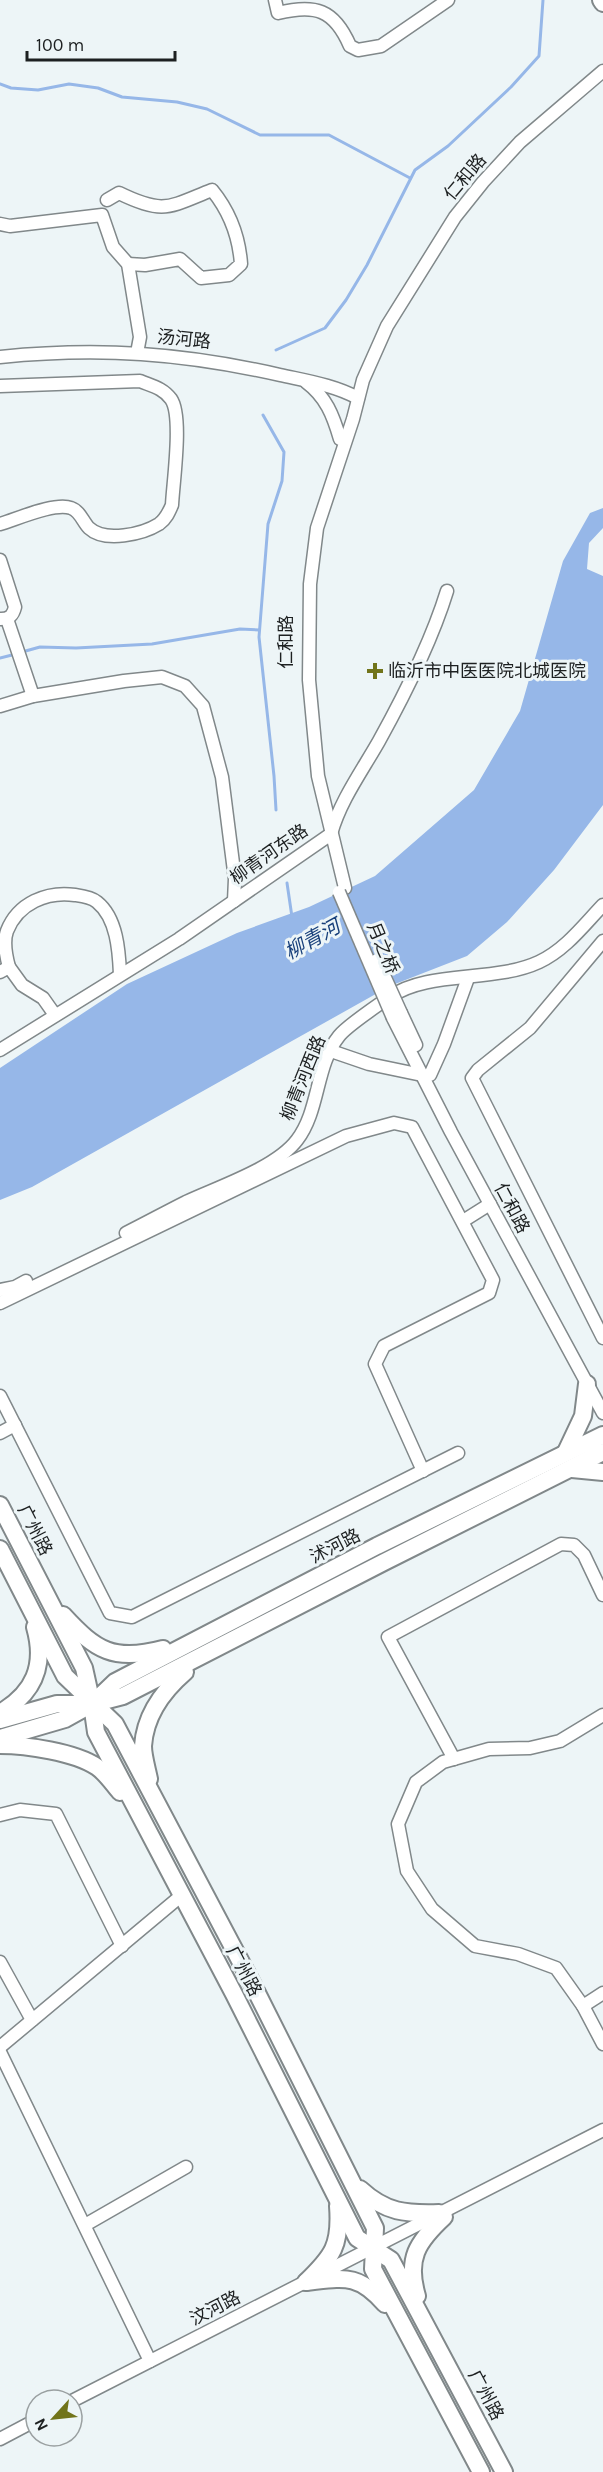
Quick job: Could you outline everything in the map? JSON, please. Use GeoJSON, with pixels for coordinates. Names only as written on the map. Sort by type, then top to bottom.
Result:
{"type":"FeatureCollection","features":[{"type":"Feature","properties":{"kind":"main road"},"geometry":{"type":"LineString","coordinates":[[566,1452],[583,1416],[594,1382]]}},
{"type":"Feature","properties":{"kind":"main road","name":"沭河路"},"geometry":{"type":"LineString","coordinates":[[0,1738],[65,1719],[92,1704],[115,1682],[603,1435]]}},
{"type":"Feature","properties":{"kind":"main road","name":"沭河路"},"geometry":{"type":"LineString","coordinates":[[0,1720],[57,1704],[92,1704],[123,1696],[603,1452]]}},
{"type":"Feature","properties":{"kind":"main road"},"geometry":{"type":"LineString","coordinates":[[571,1469],[603,1472]]}},
{"type":"Feature","properties":{"kind":"main road","name":"广州路"},"geometry":{"type":"LineString","coordinates":[[0,1505],[84,1668],[96,1732],[357,2238],[391,2260],[504,2472]]}},
{"type":"Feature","properties":{"kind":"main road","name":"广州路"},"geometry":{"type":"LineString","coordinates":[[0,1549],[65,1676],[115,1724],[253,1985],[375,2228],[373,2269],[481,2472]]}},
{"type":"Feature","properties":{"kind":"main road"},"geometry":{"type":"LineString","coordinates":[[49,1601],[82,1636],[108,1652],[139,1655],[196,1640]]}},
{"type":"Feature","properties":{"kind":"main road"},"geometry":{"type":"LineString","coordinates":[[0,1713],[17,1703],[35,1679],[39,1642],[28,1603]]}},
{"type":"Feature","properties":{"kind":"main road"},"geometry":{"type":"LineString","coordinates":[[153,1797],[143,1747],[148,1719],[170,1685],[208,1653]]}},
{"type":"Feature","properties":{"kind":"main road"},"geometry":{"type":"LineString","coordinates":[[0,1745],[23,1745],[70,1756],[98,1767],[136,1810]]}},
{"type":"Feature","properties":{"kind":"main road"},"geometry":{"type":"LineString","coordinates":[[352,2182],[374,2202],[395,2211],[442,2215]]}},
{"type":"Feature","properties":{"kind":"main road"},"geometry":{"type":"LineString","coordinates":[[306,2282],[328,2260],[338,2243],[340,2225],[338,2199]]}},
{"type":"Feature","properties":{"kind":"main road"},"geometry":{"type":"LineString","coordinates":[[424,2319],[412,2277],[416,2253],[426,2234],[442,2215]]}},
{"type":"Feature","properties":{"kind":"main road"},"geometry":{"type":"LineString","coordinates":[[306,2282],[340,2279],[360,2282],[374,2291],[404,2326]]}},
{"type":"Feature","properties":{"kind":"street"},"geometry":{"type":"LineString","coordinates":[[275,0],[278,13],[300,8],[317,10],[330,17],[343,31],[350,46],[358,50],[381,46],[448,0]]}},
{"type":"Feature","properties":{"kind":"street","name":"仁和路"},"geometry":{"type":"LineString","coordinates":[[329,835],[318,777],[312,722],[309,680],[310,584],[317,528],[367,368],[387,326],[455,217],[520,142],[603,71]]}},
{"type":"Feature","properties":{"kind":"street","name":"仁和路"},"geometry":{"type":"LineString","coordinates":[[342,890],[313,777],[307,723],[304,680],[304,584],[312,526],[348,416],[392,329],[459,220],[523,146],[603,78]]}},
{"type":"Feature","properties":{"kind":"street"},"geometry":{"type":"LineString","coordinates":[[107,200],[119,193],[140,203],[165,208],[212,190],[224,204],[239,241],[241,264],[229,275],[201,278],[180,259],[145,265],[128,264]]}},
{"type":"Feature","properties":{"kind":"street"},"geometry":{"type":"LineString","coordinates":[[0,224],[10,226],[102,215],[113,247],[128,264],[140,337],[137,353]]}},
{"type":"Feature","properties":{"kind":"street","name":"汤河路"},"geometry":{"type":"LineString","coordinates":[[0,357],[62,352],[137,353],[225,362],[340,388],[358,398]]}},
{"type":"Feature","properties":{"kind":"street"},"geometry":{"type":"LineString","coordinates":[[302,380],[319,392],[332,412],[340,439]]}},
{"type":"Feature","properties":{"kind":"street"},"geometry":{"type":"LineString","coordinates":[[0,386],[140,381],[160,388],[172,400],[178,416],[172,505],[167,516],[159,524],[123,536],[104,536],[89,529],[80,515],[71,508],[54,507],[0,524]]}},
{"type":"Feature","properties":{"kind":"street"},"geometry":{"type":"LineString","coordinates":[[0,560],[15,607],[13,614],[3,619],[12,635],[33,696]]}},
{"type":"Feature","properties":{"kind":"street","name":"柳青河东路"},"geometry":{"type":"LineString","coordinates":[[0,1050],[179,939],[329,835],[337,812],[384,732],[436,625],[447,591]]}},
{"type":"Feature","properties":{"kind":"street"},"geometry":{"type":"LineString","coordinates":[[0,706],[33,696],[162,677],[184,686],[203,706],[222,777],[235,879],[234,901]]}},
{"type":"Feature","properties":{"kind":"street","name":"月之桥"},"geometry":{"type":"LineString","coordinates":[[342,890],[397,1016]]}},
{"type":"Feature","properties":{"kind":"street"},"geometry":{"type":"LineString","coordinates":[[55,1015],[43,998],[22,985],[5,969],[6,932],[18,914],[31,902],[45,895],[66,894],[86,897],[97,902],[116,932],[120,975]]}},
{"type":"Feature","properties":{"kind":"street","name":"柳青河西路"},"geometry":{"type":"LineString","coordinates":[[0,1290],[15,1287],[273,1162],[296,1141],[310,1117],[331,1051],[339,1035],[392,995],[424,983],[515,971],[539,962],[561,950],[603,905]]}},
{"type":"Feature","properties":{"kind":"street"},"geometry":{"type":"LineString","coordinates":[[603,941],[530,1028],[472,1078],[603,1338]]}},
{"type":"Feature","properties":{"kind":"street"},"geometry":{"type":"LineString","coordinates":[[331,1051],[369,1064],[426,1075],[444,1044],[468,978]]}},
{"type":"Feature","properties":{"kind":"street","name":"仁和路"},"geometry":{"type":"LineString","coordinates":[[397,1016],[490,1204],[594,1382],[603,1413]]}},
{"type":"Feature","properties":{"kind":"street","name":"仁和路"},"geometry":{"type":"LineString","coordinates":[[426,1075],[603,1402]]}},
{"type":"Feature","properties":{"kind":"street"},"geometry":{"type":"LineString","coordinates":[[0,1303],[346,1136],[394,1123],[412,1127],[493,1280],[489,1293],[384,1346],[375,1364],[423,1471]]}},
{"type":"Feature","properties":{"kind":"street"},"geometry":{"type":"LineString","coordinates":[[463,1221],[490,1204]]}},
{"type":"Feature","properties":{"kind":"street"},"geometry":{"type":"LineString","coordinates":[[0,1396],[110,1613],[132,1617],[458,1453]]}},
{"type":"Feature","properties":{"kind":"street"},"geometry":{"type":"LineString","coordinates":[[0,1433],[15,1425]]}},
{"type":"Feature","properties":{"kind":"street"},"geometry":{"type":"LineString","coordinates":[[454,1759],[388,1637],[561,1544],[574,1545],[584,1555],[603,1595]]}},
{"type":"Feature","properties":{"kind":"street"},"geometry":{"type":"LineString","coordinates":[[603,1715],[560,1741],[530,1748],[489,1749],[443,1762],[416,1782],[398,1824],[407,1871],[432,1909],[475,1946],[518,1954],[556,1968],[583,2006],[603,2044]]}},
{"type":"Feature","properties":{"kind":"street"},"geometry":{"type":"LineString","coordinates":[[0,1815],[20,1810],[56,1814],[122,1946]]}},
{"type":"Feature","properties":{"kind":"street"},"geometry":{"type":"LineString","coordinates":[[0,2047],[182,1895]]}},
{"type":"Feature","properties":{"kind":"street"},"geometry":{"type":"LineString","coordinates":[[0,1962],[32,2020]]}},
{"type":"Feature","properties":{"kind":"street"},"geometry":{"type":"LineString","coordinates":[[583,2006],[603,1993]]}},
{"type":"Feature","properties":{"kind":"street"},"geometry":{"type":"LineString","coordinates":[[0,2052],[150,2361]]}},
{"type":"Feature","properties":{"kind":"street","name":"汶河路"},"geometry":{"type":"LineString","coordinates":[[442,2215],[603,2130]]}},
{"type":"Feature","properties":{"kind":"street","name":"汶河路"},"geometry":{"type":"LineString","coordinates":[[84,2395],[306,2282],[603,2136]]}},
{"type":"Feature","properties":{"kind":"street"},"geometry":{"type":"LineString","coordinates":[[85,2225],[186,2167]]}},
{"type":"Feature","properties":{"kind":"street"},"geometry":{"type":"LineString","coordinates":[[0,2439],[24,2426]]}},
{"type":"Feature","properties":{"kind":"water","name":"柳青河"},"geometry":{"type":"Polygon","coordinates":[[[603,508],[603,528],[589,543],[587,569],[603,576],[603,805],[554,870],[507,922],[467,956],[390,986],[32,1187],[0,1200],[0,1068],[127,984],[237,933],[309,907],[375,876],[474,790],[520,711],[563,561],[590,513],[603,508]]]}},
{"type":"Feature","properties":{"kind":"waterway"},"geometry":{"type":"LineString","coordinates":[[276,350],[325,328],[346,300],[367,265],[415,170],[448,146],[511,87],[539,56],[543,0]]}},
{"type":"Feature","properties":{"kind":"waterway"},"geometry":{"type":"LineString","coordinates":[[0,84],[11,88],[38,90],[69,84],[98,88],[122,97],[177,102],[207,109],[260,135],[329,135],[410,178]]}},
{"type":"Feature","properties":{"kind":"waterway"},"geometry":{"type":"LineString","coordinates":[[263,415],[284,452],[282,481],[268,524],[259,637],[276,810]]}},
{"type":"Feature","properties":{"kind":"waterway"},"geometry":{"type":"LineString","coordinates":[[22,652],[40,647],[76,648],[152,644],[240,629],[259,630]]}},
{"type":"Feature","properties":{"kind":"waterway"},"geometry":{"type":"LineString","coordinates":[[0,658],[16,654]]}},
{"type":"Feature","properties":{"kind":"waterway"},"geometry":{"type":"LineString","coordinates":[[287,883],[292,917]]}},
{"type":"Feature","properties":{"kind":"place","name":"临沂市中医医院北城医院"},"geometry":{"type":"Point","coordinates":[375,671]}}]}
